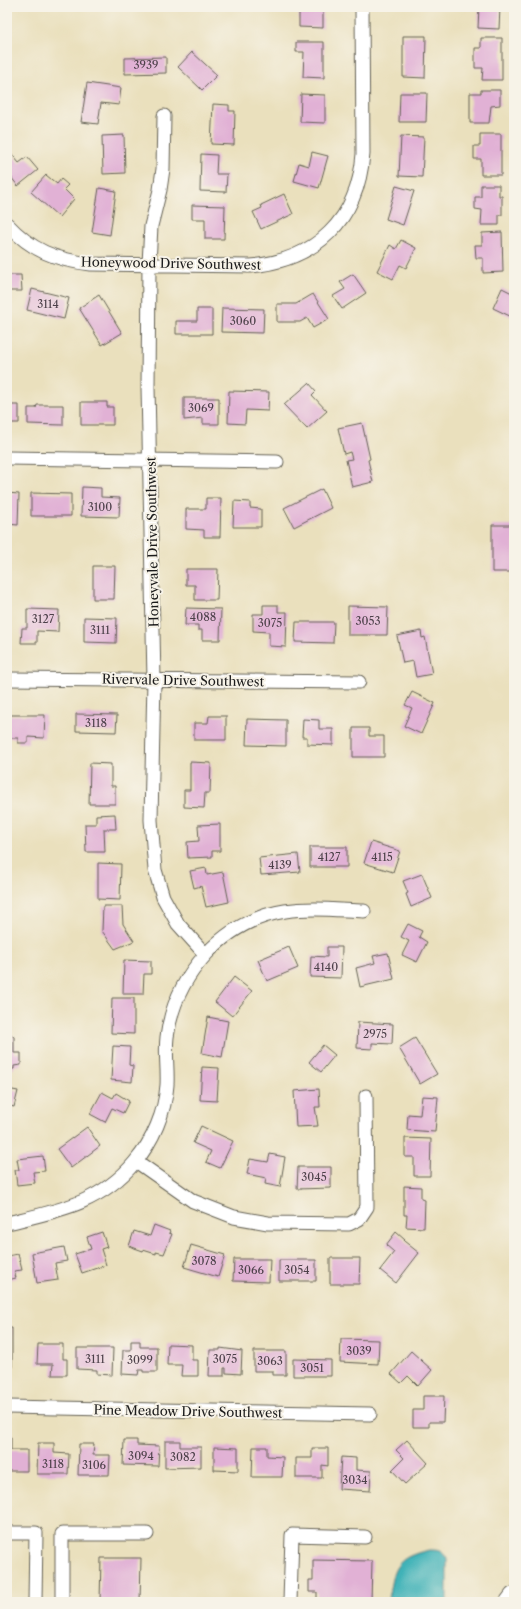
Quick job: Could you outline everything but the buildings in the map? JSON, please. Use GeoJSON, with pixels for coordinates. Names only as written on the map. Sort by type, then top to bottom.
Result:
{"type":"FeatureCollection","features":[{"type":"Feature","properties":{"kind":"street","name":"Honeywood Drive Southwest"},"geometry":{"type":"LineString","coordinates":[[7,224],[27,244],[45,253],[67,261],[91,264],[250,266],[275,262],[292,257],[307,250],[322,239],[335,226],[349,207],[358,186],[363,163],[362,7]]}},
{"type":"Feature","properties":{"kind":"street","name":"Honeyvale Drive Southwest"},"geometry":{"type":"LineString","coordinates":[[164,116],[163,168],[160,190],[151,226],[149,264],[148,368],[154,680],[150,808],[155,870],[163,898],[173,917],[185,933],[205,954]]}},
{"type":"Feature","properties":{"kind":"street"},"geometry":{"type":"LineString","coordinates":[[7,458],[277,462]]}},
{"type":"Feature","properties":{"kind":"street","name":"Rivervale Drive Southwest"},"geometry":{"type":"LineString","coordinates":[[7,679],[359,682]]}},
{"type":"Feature","properties":{"kind":"street"},"geometry":{"type":"LineString","coordinates":[[7,1223],[52,1212],[83,1202],[106,1189],[126,1173],[136,1161],[155,1130],[164,1105],[167,1085],[167,1036],[174,1006],[186,980],[205,954],[234,930],[271,914],[284,911],[308,909],[364,911]]}},
{"type":"Feature","properties":{"kind":"street"},"geometry":{"type":"LineString","coordinates":[[136,1161],[193,1201],[234,1217],[268,1223],[349,1224],[359,1219],[367,1207],[366,1096]]}},
{"type":"Feature","properties":{"kind":"street","name":"Pine Meadow Drive Southwest"},"geometry":{"type":"LineString","coordinates":[[7,1407],[370,1414]]}},
{"type":"Feature","properties":{"kind":"street"},"geometry":{"type":"LineString","coordinates":[[7,1533],[36,1533],[36,1602]]}},
{"type":"Feature","properties":{"kind":"street"},"geometry":{"type":"LineString","coordinates":[[62,1602],[62,1534],[147,1534]]}},
{"type":"Feature","properties":{"kind":"street"},"geometry":{"type":"LineString","coordinates":[[290,1602],[292,1535],[365,1537]]}},
{"type":"Feature","properties":{"kind":"street"},"geometry":{"type":"LineString","coordinates":[[506,1602],[512,1594],[514,1594]]}},
{"type":"Feature","properties":{"kind":"water"},"geometry":{"type":"Polygon","coordinates":[[[429,1550],[440,1551],[447,1559],[447,1602],[388,1602],[391,1581],[397,1567],[408,1557],[429,1550]]]}}]}
